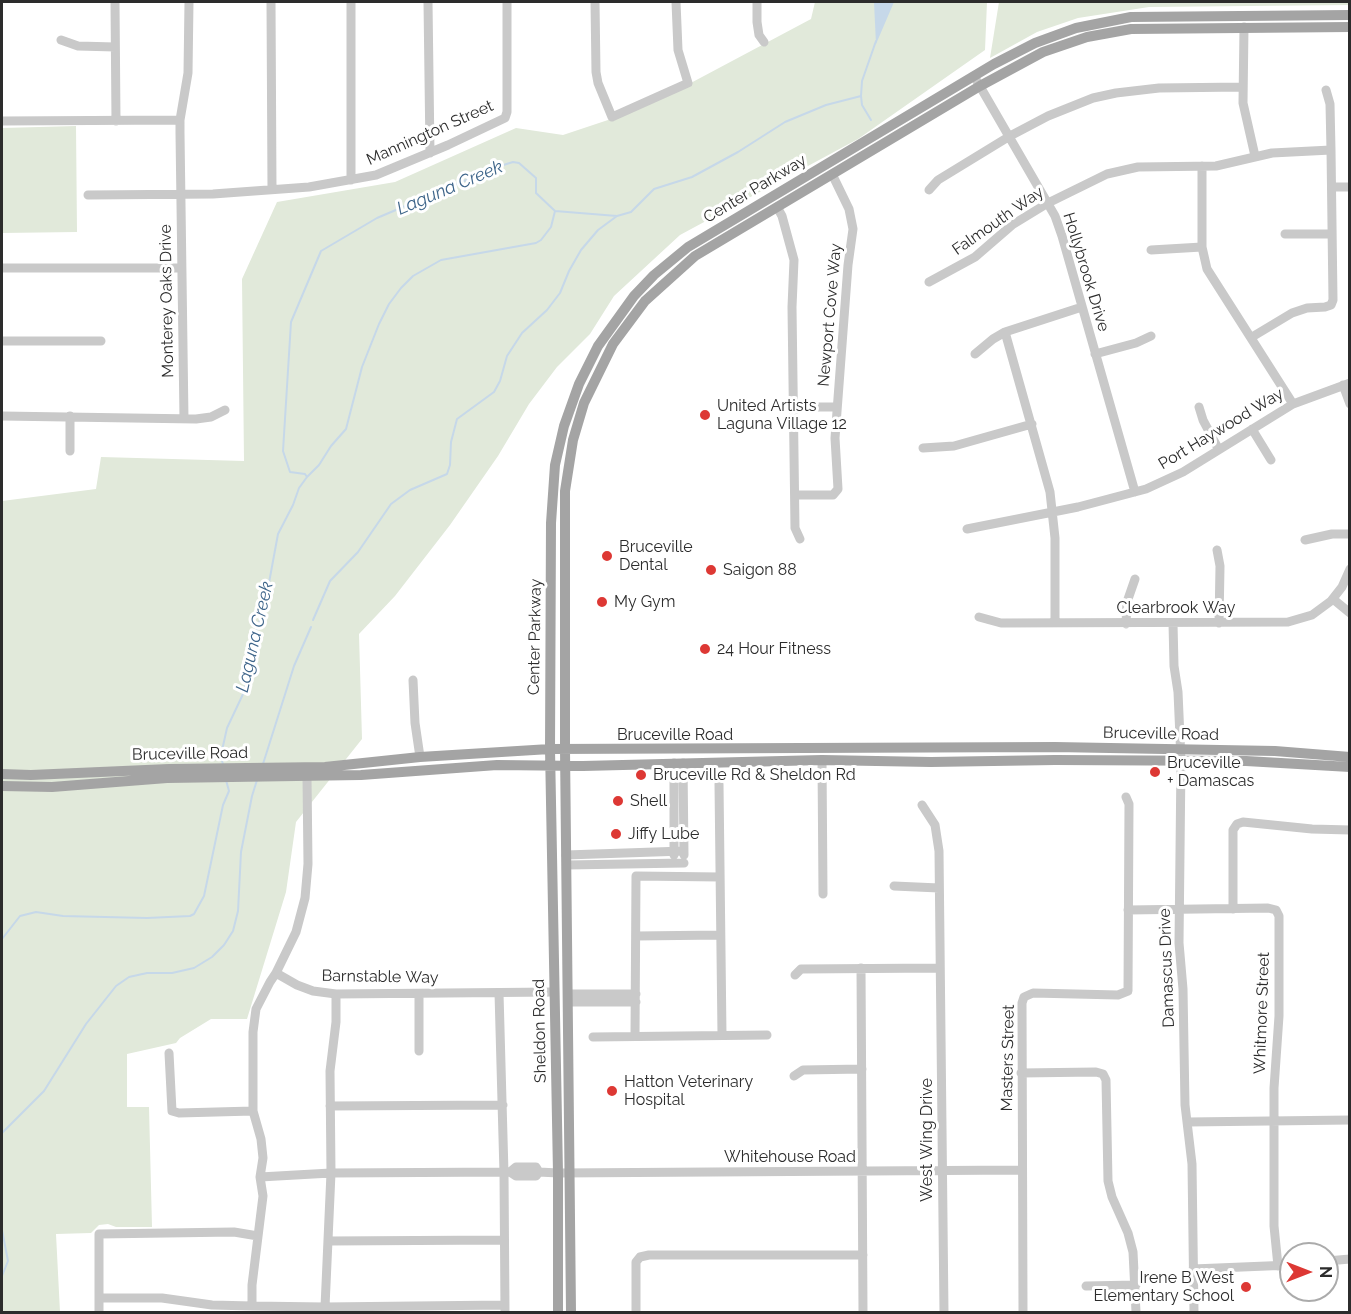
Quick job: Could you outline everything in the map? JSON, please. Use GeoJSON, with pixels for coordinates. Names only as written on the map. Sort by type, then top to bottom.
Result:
{"type":"FeatureCollection","features":[{"type":"Feature","properties":{"kind":"main road","name":"Center Parkway"},"geometry":{"type":"LineString","coordinates":[[549,749],[552,487],[560,444],[579,384],[598,346],[634,296],[666,264],[703,237],[974,76],[1035,43],[1076,28],[1148,16],[1350,15]]}},
{"type":"Feature","properties":{"kind":"main road","name":"Center Parkway"},"geometry":{"type":"LineString","coordinates":[[565,749],[565,491],[573,440],[584,403],[602,363],[626,325],[645,301],[672,275],[695,256],[980,86],[1043,52],[1087,37],[1131,29],[1350,27]]}},
{"type":"Feature","properties":{"kind":"main road"},"geometry":{"type":"LineString","coordinates":[[552,538],[560,583],[565,585]]}},
{"type":"Feature","properties":{"kind":"main road","name":"Bruceville Road"},"geometry":{"type":"LineString","coordinates":[[2,774],[287,772],[420,757],[549,749],[1055,747],[1350,767]]}},
{"type":"Feature","properties":{"kind":"main road","name":"Sheldon Road"},"geometry":{"type":"LineString","coordinates":[[549,749],[558,1173],[558,1312]]}},
{"type":"Feature","properties":{"kind":"main road","name":"Sheldon Road"},"geometry":{"type":"LineString","coordinates":[[565,749],[571,1312]]}},
{"type":"Feature","properties":{"kind":"main road"},"geometry":{"type":"LineString","coordinates":[[697,763],[710,757],[754,755],[761,749]]}},
{"type":"Feature","properties":{"kind":"main road","name":"Bruceville Road"},"geometry":{"type":"LineString","coordinates":[[287,772],[307,777],[497,765],[566,766],[822,760],[1181,756],[1275,751],[1350,757]]}},
{"type":"Feature","properties":{"kind":"main road","name":"Bruceville Road"},"geometry":{"type":"LineString","coordinates":[[2,786],[52,787],[213,773]]}},
{"type":"Feature","properties":{"kind":"street"},"geometry":{"type":"LineString","coordinates":[[115,2],[116,121]]}},
{"type":"Feature","properties":{"kind":"street","name":"Monterey Oaks Drive"},"geometry":{"type":"LineString","coordinates":[[184,419],[180,120],[188,74],[189,2]]}},
{"type":"Feature","properties":{"kind":"street"},"geometry":{"type":"LineString","coordinates":[[271,2],[272,189]]}},
{"type":"Feature","properties":{"kind":"street"},"geometry":{"type":"LineString","coordinates":[[351,2],[351,180]]}},
{"type":"Feature","properties":{"kind":"street"},"geometry":{"type":"LineString","coordinates":[[428,2],[429,153]]}},
{"type":"Feature","properties":{"kind":"street","name":"Mannington Street"},"geometry":{"type":"LineString","coordinates":[[88,195],[234,193],[309,187],[351,180],[387,172],[505,118],[507,112],[507,2]]}},
{"type":"Feature","properties":{"kind":"street"},"geometry":{"type":"LineString","coordinates":[[595,2],[596,72],[598,83],[612,117],[688,83],[678,50],[676,2]]}},
{"type":"Feature","properties":{"kind":"street"},"geometry":{"type":"LineString","coordinates":[[757,2],[759,34],[764,42]]}},
{"type":"Feature","properties":{"kind":"street"},"geometry":{"type":"LineString","coordinates":[[1244,27],[1242,87],[1245,116],[1255,156]]}},
{"type":"Feature","properties":{"kind":"street"},"geometry":{"type":"LineString","coordinates":[[61,40],[78,46],[115,47]]}},
{"type":"Feature","properties":{"kind":"street","name":"Hollybrook Drive"},"geometry":{"type":"LineString","coordinates":[[974,76],[1048,203],[1062,236],[1135,492]]}},
{"type":"Feature","properties":{"kind":"street"},"geometry":{"type":"LineString","coordinates":[[929,190],[938,180],[1010,136],[1070,106],[1116,93],[1159,88],[1242,87]]}},
{"type":"Feature","properties":{"kind":"street"},"geometry":{"type":"LineString","coordinates":[[1251,337],[1292,313],[1307,308],[1325,307],[1331,305],[1333,300],[1330,104],[1326,90]]}},
{"type":"Feature","properties":{"kind":"street"},"geometry":{"type":"LineString","coordinates":[[2,122],[180,120]]}},
{"type":"Feature","properties":{"kind":"street","name":"Falmouth Way"},"geometry":{"type":"LineString","coordinates":[[929,282],[975,257],[1012,225],[1048,203],[1094,179],[1121,170],[1152,166],[1228,164],[1272,153],[1331,150]]}},
{"type":"Feature","properties":{"kind":"street"},"geometry":{"type":"LineString","coordinates":[[1202,166],[1202,247],[1208,269],[1293,404]]}},
{"type":"Feature","properties":{"kind":"street","name":"Newport Cove Way"},"geometry":{"type":"LineString","coordinates":[[795,495],[833,495],[838,489],[835,438],[848,265],[853,229],[849,209],[832,174]]}},
{"type":"Feature","properties":{"kind":"street"},"geometry":{"type":"LineString","coordinates":[[1332,187],[1350,187]]}},
{"type":"Feature","properties":{"kind":"street"},"geometry":{"type":"LineString","coordinates":[[777,207],[782,216],[794,260],[792,307],[795,528],[800,539]]}},
{"type":"Feature","properties":{"kind":"street"},"geometry":{"type":"LineString","coordinates":[[1285,234],[1332,234]]}},
{"type":"Feature","properties":{"kind":"street"},"geometry":{"type":"LineString","coordinates":[[1151,250],[1202,247]]}},
{"type":"Feature","properties":{"kind":"street"},"geometry":{"type":"LineString","coordinates":[[2,268],[181,268]]}},
{"type":"Feature","properties":{"kind":"street"},"geometry":{"type":"LineString","coordinates":[[975,354],[1005,332],[1082,307]]}},
{"type":"Feature","properties":{"kind":"street"},"geometry":{"type":"LineString","coordinates":[[1005,332],[1050,492],[1055,538],[1055,623]]}},
{"type":"Feature","properties":{"kind":"street"},"geometry":{"type":"LineString","coordinates":[[1095,354],[1136,343],[1151,336]]}},
{"type":"Feature","properties":{"kind":"street"},"geometry":{"type":"LineString","coordinates":[[2,341],[101,340]]}},
{"type":"Feature","properties":{"kind":"street"},"geometry":{"type":"LineString","coordinates":[[1346,384],[1350,404]]}},
{"type":"Feature","properties":{"kind":"street","name":"Port Haywood Way"},"geometry":{"type":"LineString","coordinates":[[967,529],[1053,513],[1135,492],[1183,471],[1293,404],[1346,384]]}},
{"type":"Feature","properties":{"kind":"street"},"geometry":{"type":"LineString","coordinates":[[794,407],[837,406]]}},
{"type":"Feature","properties":{"kind":"street"},"geometry":{"type":"LineString","coordinates":[[1199,407],[1203,420],[1218,448]]}},
{"type":"Feature","properties":{"kind":"street"},"geometry":{"type":"LineString","coordinates":[[2,416],[184,419],[211,417],[225,410]]}},
{"type":"Feature","properties":{"kind":"street"},"geometry":{"type":"LineString","coordinates":[[70,416],[70,451]]}},
{"type":"Feature","properties":{"kind":"street"},"geometry":{"type":"LineString","coordinates":[[923,448],[954,446],[1032,424]]}},
{"type":"Feature","properties":{"kind":"street"},"geometry":{"type":"LineString","coordinates":[[1252,429],[1271,459]]}},
{"type":"Feature","properties":{"kind":"street"},"geometry":{"type":"LineString","coordinates":[[560,444],[573,440]]}},
{"type":"Feature","properties":{"kind":"street"},"geometry":{"type":"LineString","coordinates":[[560,444],[571,452]]}},
{"type":"Feature","properties":{"kind":"street"},"geometry":{"type":"LineString","coordinates":[[1305,540],[1332,534],[1350,534]]}},
{"type":"Feature","properties":{"kind":"street"},"geometry":{"type":"LineString","coordinates":[[1217,550],[1220,566],[1219,623]]}},
{"type":"Feature","properties":{"kind":"street","name":"Clearbrook Way"},"geometry":{"type":"LineString","coordinates":[[979,617],[1001,623],[1288,622],[1312,615],[1333,599],[1342,587],[1350,569]]}},
{"type":"Feature","properties":{"kind":"street"},"geometry":{"type":"LineString","coordinates":[[1126,624],[1127,602],[1135,579]]}},
{"type":"Feature","properties":{"kind":"street"},"geometry":{"type":"LineString","coordinates":[[1333,599],[1350,613]]}},
{"type":"Feature","properties":{"kind":"street","name":"Damascus Drive"},"geometry":{"type":"LineString","coordinates":[[1173,623],[1181,756],[1179,943],[1184,989],[1185,1105],[1192,1164],[1194,1312]]}},
{"type":"Feature","properties":{"kind":"street"},"geometry":{"type":"LineString","coordinates":[[413,680],[420,757]]}},
{"type":"Feature","properties":{"kind":"street"},"geometry":{"type":"LineString","coordinates":[[822,760],[823,894]]}},
{"type":"Feature","properties":{"kind":"street"},"geometry":{"type":"LineString","coordinates":[[679,763],[679,875]]}},
{"type":"Feature","properties":{"kind":"street"},"geometry":{"type":"LineString","coordinates":[[252,1306],[252,1285],[263,1196],[260,1177],[263,1158],[261,1140],[253,1111],[254,1019],[261,997],[276,974],[296,932],[306,898],[307,777]]}},
{"type":"Feature","properties":{"kind":"street"},"geometry":{"type":"LineString","coordinates":[[719,784],[722,1035]]}},
{"type":"Feature","properties":{"kind":"street","name":"Masters Street"},"geometry":{"type":"LineString","coordinates":[[1023,1312],[1022,1003],[1028,994],[1123,994],[1128,991],[1129,804],[1126,797]]}},
{"type":"Feature","properties":{"kind":"street","name":"West Wing Drive"},"geometry":{"type":"LineString","coordinates":[[922,805],[935,825],[939,851],[944,1312]]}},
{"type":"Feature","properties":{"kind":"street"},"geometry":{"type":"LineString","coordinates":[[1233,909],[1233,830],[1237,824],[1243,822],[1311,829],[1350,830]]}},
{"type":"Feature","properties":{"kind":"street"},"geometry":{"type":"LineString","coordinates":[[566,860],[679,852]]}},
{"type":"Feature","properties":{"kind":"street"},"geometry":{"type":"LineString","coordinates":[[566,860],[679,863]]}},
{"type":"Feature","properties":{"kind":"street"},"geometry":{"type":"LineString","coordinates":[[635,1036],[636,876],[720,877]]}},
{"type":"Feature","properties":{"kind":"street"},"geometry":{"type":"LineString","coordinates":[[894,886],[939,888]]}},
{"type":"Feature","properties":{"kind":"street","name":"Whitmore Street"},"geometry":{"type":"LineString","coordinates":[[1128,910],[1268,908],[1276,910],[1279,916],[1274,1226],[1278,1266]]}},
{"type":"Feature","properties":{"kind":"street"},"geometry":{"type":"LineString","coordinates":[[637,936],[720,935]]}},
{"type":"Feature","properties":{"kind":"street"},"geometry":{"type":"LineString","coordinates":[[861,968],[863,1312]]}},
{"type":"Feature","properties":{"kind":"street"},"geometry":{"type":"LineString","coordinates":[[795,975],[801,969],[940,968]]}},
{"type":"Feature","properties":{"kind":"street","name":"Barnstable Way"},"geometry":{"type":"LineString","coordinates":[[276,974],[313,991],[336,994],[554,992]]}},
{"type":"Feature","properties":{"kind":"street"},"geometry":{"type":"LineString","coordinates":[[99,1298],[162,1298],[212,1305],[325,1310],[505,1309],[504,1240],[507,1172],[499,993]]}},
{"type":"Feature","properties":{"kind":"street"},"geometry":{"type":"LineString","coordinates":[[325,1310],[331,1173],[330,1071],[336,1022],[336,994]]}},
{"type":"Feature","properties":{"kind":"street"},"geometry":{"type":"LineString","coordinates":[[419,994],[419,1051]]}},
{"type":"Feature","properties":{"kind":"street"},"geometry":{"type":"LineString","coordinates":[[568,998],[636,998]]}},
{"type":"Feature","properties":{"kind":"street"},"geometry":{"type":"LineString","coordinates":[[593,1037],[767,1035]]}},
{"type":"Feature","properties":{"kind":"street"},"geometry":{"type":"LineString","coordinates":[[169,1053],[172,1111],[180,1113],[253,1111]]}},
{"type":"Feature","properties":{"kind":"street"},"geometry":{"type":"LineString","coordinates":[[794,1076],[803,1070],[862,1069]]}},
{"type":"Feature","properties":{"kind":"street"},"geometry":{"type":"LineString","coordinates":[[1021,1073],[1096,1072],[1103,1074],[1106,1080],[1108,1181],[1112,1197],[1131,1243],[1135,1263],[1136,1312]]}},
{"type":"Feature","properties":{"kind":"street"},"geometry":{"type":"LineString","coordinates":[[330,1106],[503,1105]]}},
{"type":"Feature","properties":{"kind":"street"},"geometry":{"type":"LineString","coordinates":[[1188,1122],[1350,1120]]}},
{"type":"Feature","properties":{"kind":"street","name":"Whitehouse Road"},"geometry":{"type":"LineString","coordinates":[[260,1177],[331,1173],[507,1172],[516,1176],[536,1176],[539,1172],[1022,1170]]}},
{"type":"Feature","properties":{"kind":"street"},"geometry":{"type":"LineString","coordinates":[[99,1312],[99,1234],[234,1232],[258,1236]]}},
{"type":"Feature","properties":{"kind":"street"},"geometry":{"type":"LineString","coordinates":[[329,1241],[504,1240]]}},
{"type":"Feature","properties":{"kind":"street"},"geometry":{"type":"LineString","coordinates":[[636,1312],[636,1262],[640,1257],[649,1255],[863,1255]]}},
{"type":"Feature","properties":{"kind":"street"},"geometry":{"type":"LineString","coordinates":[[1193,1269],[1278,1266]]}},
{"type":"Feature","properties":{"kind":"street"},"geometry":{"type":"LineString","coordinates":[[1086,1286],[1136,1285]]}},
{"type":"Feature","properties":{"kind":"green space"},"geometry":{"type":"Polygon","coordinates":[[[815,2],[987,2],[985,50],[858,139],[680,235],[614,296],[590,334],[557,367],[529,404],[498,456],[450,525],[395,596],[359,634],[362,739],[296,822],[286,892],[247,1019],[211,1019],[180,1038],[176,1043],[127,1054],[127,1107],[149,1107],[152,1227],[116,1227],[108,1224],[99,1225],[91,1233],[56,1234],[60,1312],[2,1312],[2,501],[96,489],[101,457],[244,461],[242,279],[277,202],[395,182],[516,128],[563,135],[611,119],[687,85],[811,19],[815,2]]]}},
{"type":"Feature","properties":{"kind":"green space"},"geometry":{"type":"Polygon","coordinates":[[[999,2],[1349,2],[1350,5],[1149,7],[1078,18],[1037,32],[990,58],[999,2]]]}},
{"type":"Feature","properties":{"kind":"green space"},"geometry":{"type":"Polygon","coordinates":[[[76,126],[77,232],[2,233],[2,128],[76,126]]]}},
{"type":"Feature","properties":{"kind":"water"},"geometry":{"type":"Polygon","coordinates":[[[874,2],[894,2],[876,44],[874,2]]]}},
{"type":"Feature","properties":{"kind":"waterway","name":"Laguna Creek"},"geometry":{"type":"LineString","coordinates":[[871,120],[862,105],[861,96],[862,81],[876,41]]}},
{"type":"Feature","properties":{"kind":"waterway","name":"Laguna Creek"},"geometry":{"type":"LineString","coordinates":[[313,620],[330,581],[358,552],[391,504],[410,490],[447,474],[457,419],[494,392],[500,381],[507,356],[522,333],[547,310],[560,293],[581,250],[598,230],[617,216],[631,212],[654,189],[692,177],[738,152],[785,122],[826,105],[861,96]]}},
{"type":"Feature","properties":{"kind":"waterway","name":"Laguna Creek"},"geometry":{"type":"LineString","coordinates":[[223,765],[221,755],[227,728],[244,692],[251,650],[266,599],[278,534],[299,488],[307,477],[305,474],[290,472],[283,451],[291,322],[321,251],[377,218],[513,162],[519,163],[536,178],[536,193],[555,211]]}},
{"type":"Feature","properties":{"kind":"waterway","name":"Laguna Creek"},"geometry":{"type":"LineString","coordinates":[[307,477],[346,429],[362,367],[379,324],[389,304],[413,276],[441,260],[536,243],[551,227],[555,211],[617,216]]}},
{"type":"Feature","properties":{"kind":"waterway","name":"Laguna Creek"},"geometry":{"type":"LineString","coordinates":[[263,764],[294,666],[311,627]]}},
{"type":"Feature","properties":{"kind":"waterway","name":"Laguna Creek"},"geometry":{"type":"LineString","coordinates":[[2,939],[20,916],[36,912],[63,916],[147,918],[194,914],[204,896],[223,805],[229,791],[226,780]]}},
{"type":"Feature","properties":{"kind":"waterway","name":"Laguna Creek"},"geometry":{"type":"LineString","coordinates":[[2,1133],[44,1091],[86,1024],[116,986],[129,977],[147,973],[172,973],[194,968],[212,957],[224,945],[233,931],[238,911],[241,852],[257,780]]}},
{"type":"Feature","properties":{"kind":"waterway","name":"Laguna Creek"},"geometry":{"type":"LineString","coordinates":[[2,1230],[8,1261],[2,1276]]}},
{"type":"Feature","properties":{"kind":"place","name":"United Artists Laguna Village 12"},"geometry":{"type":"Point","coordinates":[705,415]}},
{"type":"Feature","properties":{"kind":"place","name":"Bruceville Dental"},"geometry":{"type":"Point","coordinates":[607,556]}},
{"type":"Feature","properties":{"kind":"place","name":"Saigon 88"},"geometry":{"type":"Point","coordinates":[711,570]}},
{"type":"Feature","properties":{"kind":"place","name":"My Gym"},"geometry":{"type":"Point","coordinates":[602,602]}},
{"type":"Feature","properties":{"kind":"place","name":"24 Hour Fitness"},"geometry":{"type":"Point","coordinates":[705,649]}},
{"type":"Feature","properties":{"kind":"place","name":"Bruceville + Damascas"},"geometry":{"type":"Point","coordinates":[1155,772]}},
{"type":"Feature","properties":{"kind":"place","name":"Bruceville Rd & Sheldon Rd"},"geometry":{"type":"Point","coordinates":[641,775]}},
{"type":"Feature","properties":{"kind":"place","name":"Shell"},"geometry":{"type":"Point","coordinates":[618,801]}},
{"type":"Feature","properties":{"kind":"place","name":"Jiffy Lube"},"geometry":{"type":"Point","coordinates":[616,834]}},
{"type":"Feature","properties":{"kind":"place","name":"Hatton Veterinary Hospital"},"geometry":{"type":"Point","coordinates":[612,1091]}},
{"type":"Feature","properties":{"kind":"place","name":"Irene B West Elementary School"},"geometry":{"type":"Point","coordinates":[1246,1287]}}]}
